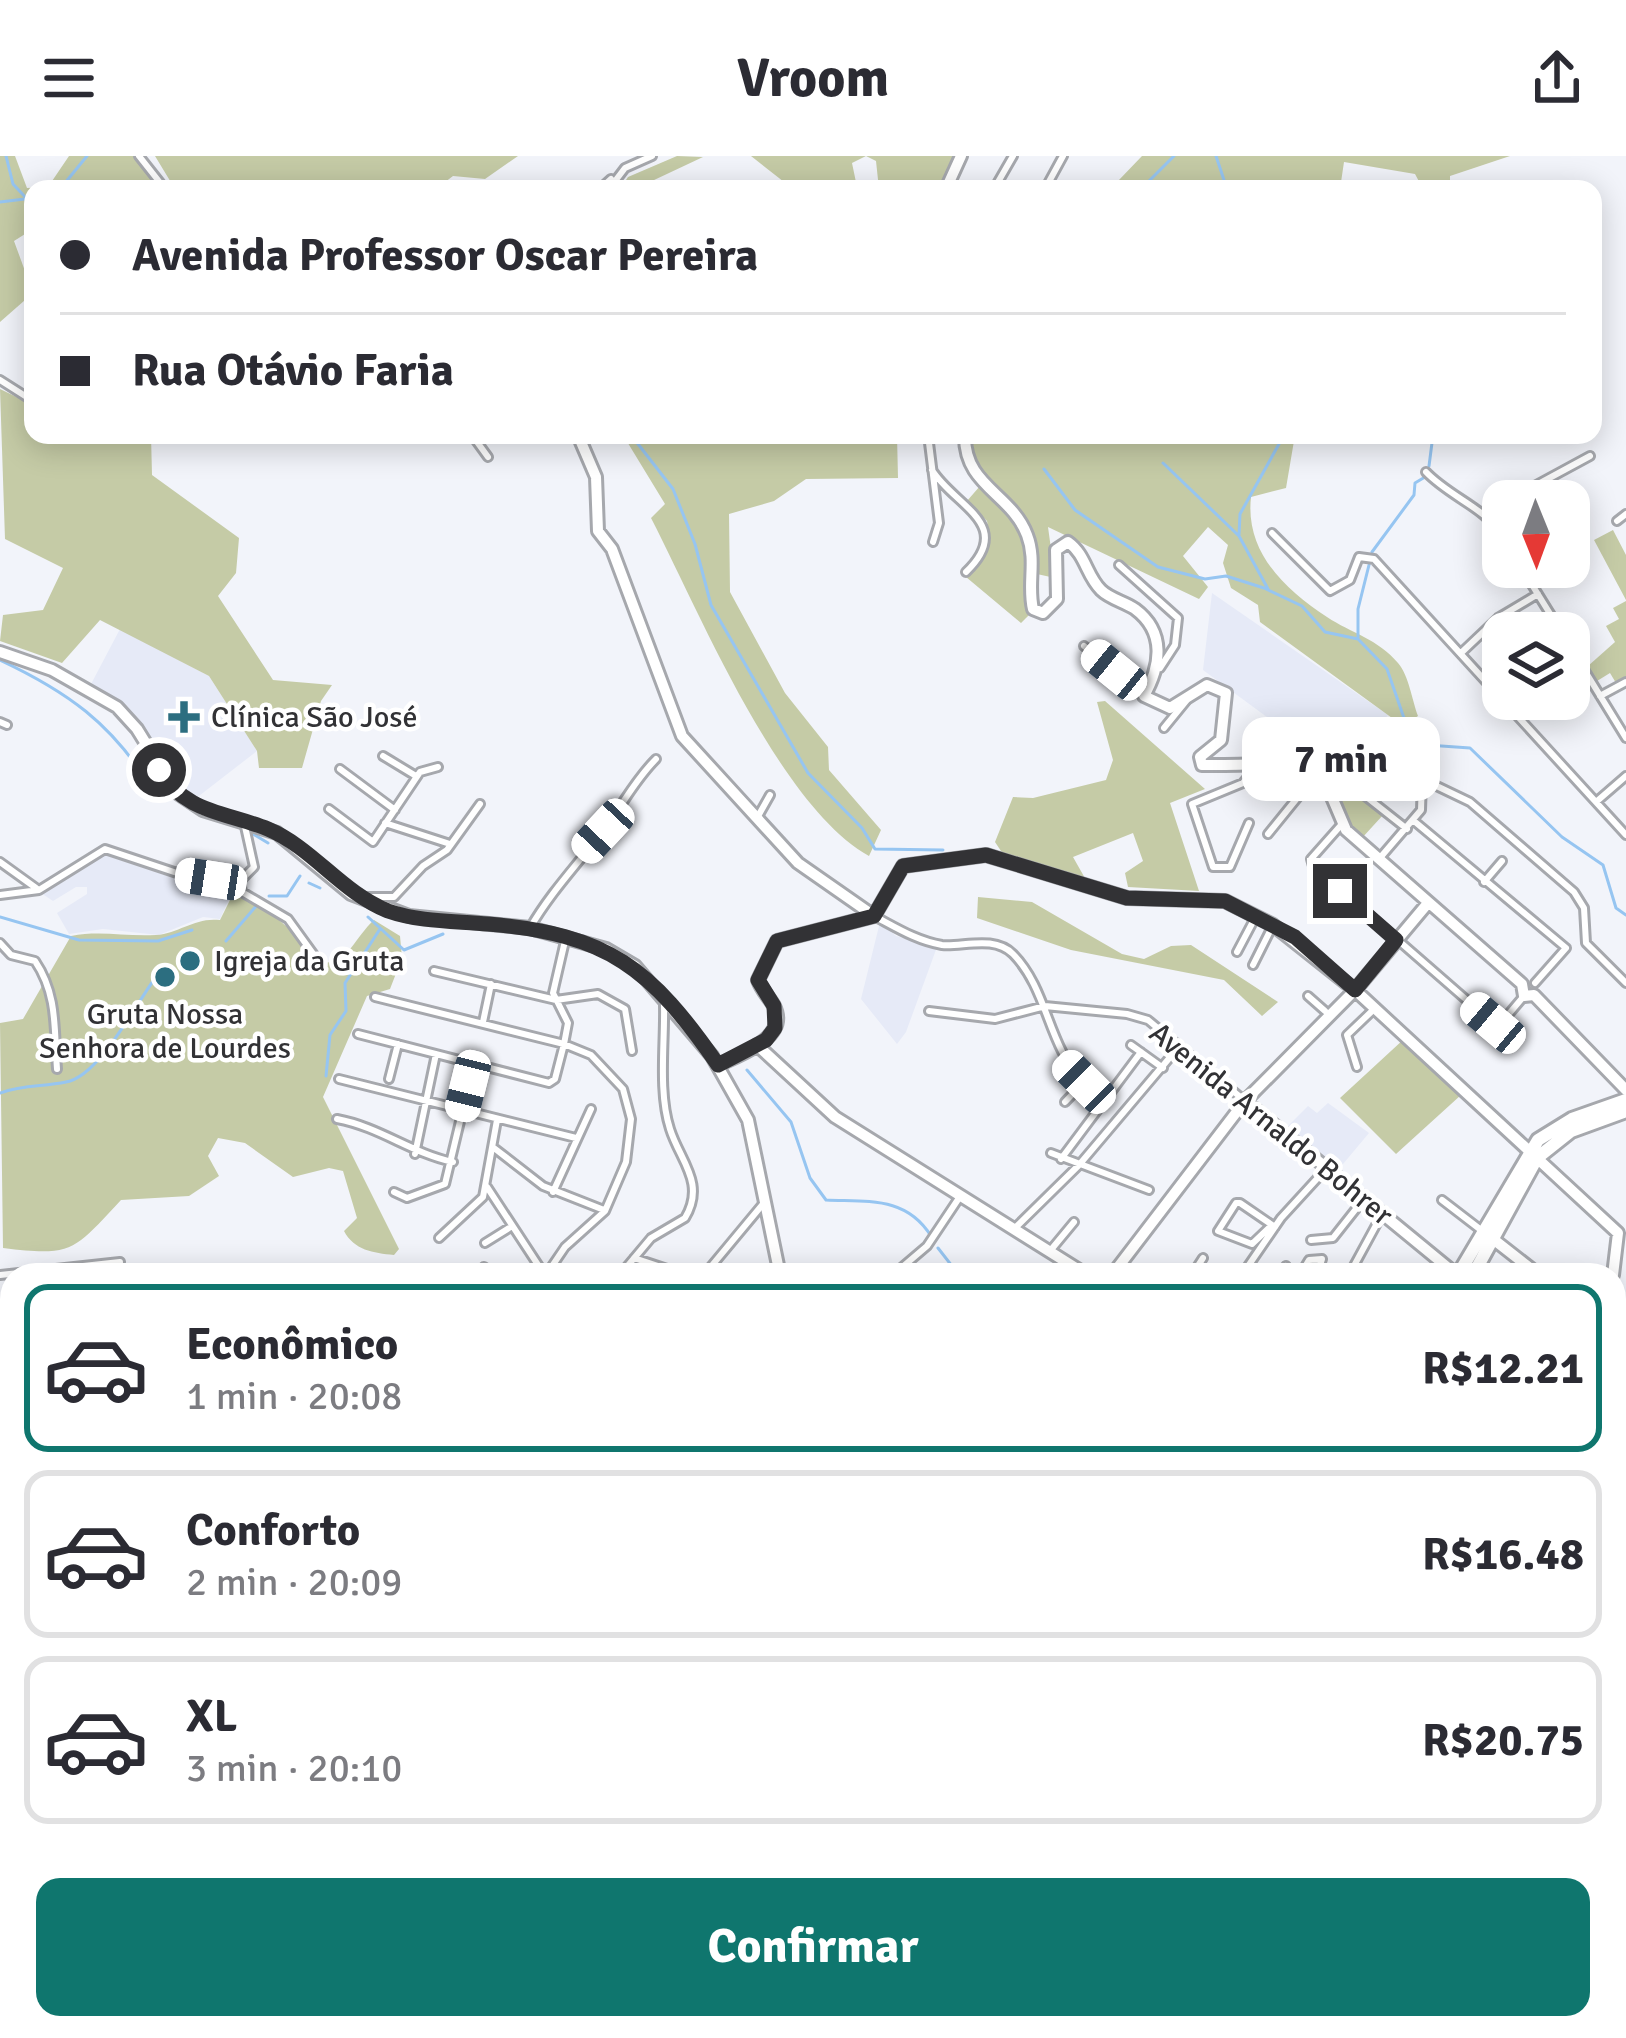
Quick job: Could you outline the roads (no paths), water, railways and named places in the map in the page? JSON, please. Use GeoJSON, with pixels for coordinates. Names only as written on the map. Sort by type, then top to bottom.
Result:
{"type":"FeatureCollection","features":[{"type":"Feature","properties":{"kind":"main road"},"geometry":{"type":"LineString","coordinates":[[1478,1263],[1533,1154],[1553,1127],[1626,1100]]}},
{"type":"Feature","properties":{"kind":"main road"},"geometry":{"type":"LineString","coordinates":[[1533,1154],[1571,1131],[1626,1112]]}},
{"type":"Feature","properties":{"kind":"main road"},"geometry":{"type":"LineString","coordinates":[[1467,1263],[1489,1236]]}},
{"type":"Feature","properties":{"kind":"street"},"geometry":{"type":"LineString","coordinates":[[139,156],[158,180]]}},
{"type":"Feature","properties":{"kind":"street"},"geometry":{"type":"LineString","coordinates":[[612,180],[652,156]]}},
{"type":"Feature","properties":{"kind":"street"},"geometry":{"type":"LineString","coordinates":[[479,444],[488,457]]}},
{"type":"Feature","properties":{"kind":"street"},"geometry":{"type":"LineString","coordinates":[[582,444],[596,477],[598,531],[612,549],[682,736],[815,879],[912,936],[946,946],[981,943],[1008,950],[1045,1006],[1062,1060],[1084,1082],[1065,1102]]}},
{"type":"Feature","properties":{"kind":"street"},"geometry":{"type":"LineString","coordinates":[[929,444],[939,523],[933,542]]}},
{"type":"Feature","properties":{"kind":"street"},"geometry":{"type":"LineString","coordinates":[[965,444],[976,479],[1016,514],[1026,531],[1034,560],[1033,609],[1042,614],[1054,605],[1059,587],[1056,550],[1068,542],[1082,554],[1102,592],[1140,613],[1154,631],[1159,669]]}},
{"type":"Feature","properties":{"kind":"street"},"geometry":{"type":"LineString","coordinates":[[1546,480],[1590,456]]}},
{"type":"Feature","properties":{"kind":"street"},"geometry":{"type":"LineString","coordinates":[[932,470],[941,484],[979,515],[984,529],[984,545],[966,572]]}},
{"type":"Feature","properties":{"kind":"street"},"geometry":{"type":"LineString","coordinates":[[1426,472],[1444,491],[1482,512]]}},
{"type":"Feature","properties":{"kind":"street"},"geometry":{"type":"LineString","coordinates":[[1617,521],[1626,514]]}},
{"type":"Feature","properties":{"kind":"street"},"geometry":{"type":"LineString","coordinates":[[1272,533],[1330,592],[1350,580],[1359,557],[1374,559],[1626,836]]}},
{"type":"Feature","properties":{"kind":"street"},"geometry":{"type":"LineString","coordinates":[[1119,565],[1178,618],[1175,645],[1144,696]]}},
{"type":"Feature","properties":{"kind":"street"},"geometry":{"type":"LineString","coordinates":[[1534,588],[1549,612]]}},
{"type":"Feature","properties":{"kind":"street"},"geometry":{"type":"LineString","coordinates":[[1461,653],[1498,618],[1538,594]]}},
{"type":"Feature","properties":{"kind":"street"},"geometry":{"type":"LineString","coordinates":[[1084,646],[1144,696],[1170,708],[1207,685],[1228,697],[1221,740],[1200,757],[1202,765],[1262,760],[1318,770],[1407,829]]}},
{"type":"Feature","properties":{"kind":"street"},"geometry":{"type":"LineString","coordinates":[[0,652],[52,670],[117,707],[137,729],[176,792],[203,810],[277,833],[365,901],[414,917],[530,928],[606,949],[635,967],[664,995],[718,1065],[758,1148],[764,1203],[778,1263]]}},
{"type":"Feature","properties":{"kind":"street"},"geometry":{"type":"LineString","coordinates":[[1590,680],[1626,738]]}},
{"type":"Feature","properties":{"kind":"street"},"geometry":{"type":"LineString","coordinates":[[1600,696],[1626,682]]}},
{"type":"Feature","properties":{"kind":"street"},"geometry":{"type":"LineString","coordinates":[[1164,728],[1186,700]]}},
{"type":"Feature","properties":{"kind":"street"},"geometry":{"type":"LineString","coordinates":[[1294,765],[1297,742],[1318,770],[1342,824],[1529,989],[1626,1090]]}},
{"type":"Feature","properties":{"kind":"street"},"geometry":{"type":"LineString","coordinates":[[1390,753],[1422,779],[1470,802],[1574,892],[1584,908],[1586,944],[1626,983]]}},
{"type":"Feature","properties":{"kind":"street"},"geometry":{"type":"LineString","coordinates":[[383,756],[417,777]]}},
{"type":"Feature","properties":{"kind":"street"},"geometry":{"type":"LineString","coordinates":[[530,928],[560,880],[603,831],[634,779],[656,759]]}},
{"type":"Feature","properties":{"kind":"street"},"geometry":{"type":"LineString","coordinates":[[1249,823],[1230,867],[1213,867],[1192,804],[1243,783],[1262,760]]}},
{"type":"Feature","properties":{"kind":"street"},"geometry":{"type":"LineString","coordinates":[[329,808],[373,842],[417,777],[425,769],[438,767]]}},
{"type":"Feature","properties":{"kind":"street"},"geometry":{"type":"LineString","coordinates":[[340,769],[395,810]]}},
{"type":"Feature","properties":{"kind":"street"},"geometry":{"type":"LineString","coordinates":[[1268,835],[1318,770]]}},
{"type":"Feature","properties":{"kind":"street"},"geometry":{"type":"LineString","coordinates":[[1596,802],[1626,776]]}},
{"type":"Feature","properties":{"kind":"street"},"geometry":{"type":"LineString","coordinates":[[1379,859],[1414,821],[1423,804],[1422,779]]}},
{"type":"Feature","properties":{"kind":"street"},"geometry":{"type":"LineString","coordinates":[[757,818],[770,795]]}},
{"type":"Feature","properties":{"kind":"street"},"geometry":{"type":"LineString","coordinates":[[365,901],[369,895],[391,898],[452,845],[480,804]]}},
{"type":"Feature","properties":{"kind":"street"},"geometry":{"type":"LineString","coordinates":[[1414,821],[1566,948]]}},
{"type":"Feature","properties":{"kind":"street"},"geometry":{"type":"LineString","coordinates":[[240,881],[254,867],[244,822]]}},
{"type":"Feature","properties":{"kind":"street"},"geometry":{"type":"LineString","coordinates":[[386,823],[423,831],[452,845]]}},
{"type":"Feature","properties":{"kind":"street"},"geometry":{"type":"LineString","coordinates":[[1342,824],[1311,863],[1497,1025],[1566,948],[1586,944]]}},
{"type":"Feature","properties":{"kind":"street"},"geometry":{"type":"LineString","coordinates":[[0,896],[39,890],[105,849],[183,874],[240,881]]}},
{"type":"Feature","properties":{"kind":"street"},"geometry":{"type":"LineString","coordinates":[[718,1065],[771,1035],[777,1020],[758,980],[777,941],[874,916],[903,866],[986,855],[1127,898],[1208,898],[1273,925],[1355,990],[1533,1154],[1622,1228],[1615,1263]]}},
{"type":"Feature","properties":{"kind":"street"},"geometry":{"type":"LineString","coordinates":[[1484,882],[1502,861]]}},
{"type":"Feature","properties":{"kind":"street"},"geometry":{"type":"LineString","coordinates":[[0,862],[39,890]]}},
{"type":"Feature","properties":{"kind":"street"},"geometry":{"type":"LineString","coordinates":[[240,881],[242,892],[288,919],[314,955]]}},
{"type":"Feature","properties":{"kind":"street"},"geometry":{"type":"LineString","coordinates":[[1121,1263],[1245,1101],[1355,990],[1428,903]]}},
{"type":"Feature","properties":{"kind":"street"},"geometry":{"type":"LineString","coordinates":[[1237,952],[1256,916]]}},
{"type":"Feature","properties":{"kind":"street"},"geometry":{"type":"LineString","coordinates":[[1253,965],[1273,925]]}},
{"type":"Feature","properties":{"kind":"street"},"geometry":{"type":"LineString","coordinates":[[358,1034],[553,1082],[568,1022],[554,987],[566,937]]}},
{"type":"Feature","properties":{"kind":"street"},"geometry":{"type":"LineString","coordinates":[[0,943],[11,956],[35,961],[46,977],[58,1026],[57,1069]]}},
{"type":"Feature","properties":{"kind":"street"},"geometry":{"type":"LineString","coordinates":[[434,971],[556,1000],[598,994],[616,1002],[628,1016],[632,1051]]}},
{"type":"Feature","properties":{"kind":"street"},"geometry":{"type":"LineString","coordinates":[[483,1023],[491,984]]}},
{"type":"Feature","properties":{"kind":"street"},"geometry":{"type":"LineString","coordinates":[[630,1263],[651,1238],[685,1218],[693,1190],[689,1165],[668,1123],[664,995]]}},
{"type":"Feature","properties":{"kind":"street"},"geometry":{"type":"LineString","coordinates":[[1308,996],[1324,1011]]}},
{"type":"Feature","properties":{"kind":"street"},"geometry":{"type":"LineString","coordinates":[[375,997],[564,1044],[591,1055],[629,1101],[626,1162],[605,1211],[554,1263]]}},
{"type":"Feature","properties":{"kind":"street","name":"Avenida Arnaldo Bohrer"},"geometry":{"type":"LineString","coordinates":[[928,1011],[995,1019],[1045,1006],[1119,1011],[1148,1020],[1442,1263]]}},
{"type":"Feature","properties":{"kind":"street"},"geometry":{"type":"LineString","coordinates":[[1358,1067],[1347,1035],[1371,1012]]}},
{"type":"Feature","properties":{"kind":"street"},"geometry":{"type":"LineString","coordinates":[[389,1079],[398,1044]]}},
{"type":"Feature","properties":{"kind":"street"},"geometry":{"type":"LineString","coordinates":[[757,1045],[836,1117],[1068,1263]]}},
{"type":"Feature","properties":{"kind":"street"},"geometry":{"type":"LineString","coordinates":[[1131,1045],[1163,1068]]}},
{"type":"Feature","properties":{"kind":"street"},"geometry":{"type":"LineString","coordinates":[[1015,1228],[1079,1165],[1178,1048]]}},
{"type":"Feature","properties":{"kind":"street"},"geometry":{"type":"LineString","coordinates":[[1061,1159],[1141,1052]]}},
{"type":"Feature","properties":{"kind":"street"},"geometry":{"type":"LineString","coordinates":[[415,1154],[436,1054]]}},
{"type":"Feature","properties":{"kind":"street"},"geometry":{"type":"LineString","coordinates":[[394,1192],[407,1198],[445,1184],[474,1063]]}},
{"type":"Feature","properties":{"kind":"street"},"geometry":{"type":"LineString","coordinates":[[339,1079],[576,1138]]}},
{"type":"Feature","properties":{"kind":"street"},"geometry":{"type":"LineString","coordinates":[[553,1192],[591,1109]]}},
{"type":"Feature","properties":{"kind":"street"},"geometry":{"type":"LineString","coordinates":[[337,1119],[376,1129],[415,1154],[453,1162]]}},
{"type":"Feature","properties":{"kind":"street"},"geometry":{"type":"LineString","coordinates":[[439,1238],[487,1187],[497,1120]]}},
{"type":"Feature","properties":{"kind":"street"},"geometry":{"type":"LineString","coordinates":[[494,1148],[553,1192],[605,1211]]}},
{"type":"Feature","properties":{"kind":"street"},"geometry":{"type":"LineString","coordinates":[[1052,1153],[1149,1190]]}},
{"type":"Feature","properties":{"kind":"street"},"geometry":{"type":"LineString","coordinates":[[1273,1226],[1236,1203],[1218,1232],[1255,1244],[1273,1226],[1327,1168]]}},
{"type":"Feature","properties":{"kind":"street"},"geometry":{"type":"LineString","coordinates":[[487,1187],[509,1228],[536,1263]]}},
{"type":"Feature","properties":{"kind":"street"},"geometry":{"type":"LineString","coordinates":[[909,1263],[927,1246],[961,1195]]}},
{"type":"Feature","properties":{"kind":"street"},"geometry":{"type":"LineString","coordinates":[[1311,1240],[1333,1238],[1363,1200]]}},
{"type":"Feature","properties":{"kind":"street"},"geometry":{"type":"LineString","coordinates":[[1442,1200],[1524,1263]]}},
{"type":"Feature","properties":{"kind":"street"},"geometry":{"type":"LineString","coordinates":[[714,1263],[764,1203]]}},
{"type":"Feature","properties":{"kind":"street"},"geometry":{"type":"LineString","coordinates":[[1356,1263],[1381,1216]]}},
{"type":"Feature","properties":{"kind":"street"},"geometry":{"type":"LineString","coordinates":[[1050,1251],[1073,1222]]}},
{"type":"Feature","properties":{"kind":"street"},"geometry":{"type":"LineString","coordinates":[[1250,1263],[1273,1226]]}},
{"type":"Feature","properties":{"kind":"street"},"geometry":{"type":"LineString","coordinates":[[485,1243],[509,1228]]}},
{"type":"Feature","properties":{"kind":"street"},"geometry":{"type":"LineString","coordinates":[[634,1258],[649,1263]]}},
{"type":"Feature","properties":{"kind":"street"},"geometry":{"type":"LineString","coordinates":[[1200,1263],[1203,1258]]}},
{"type":"Feature","properties":{"kind":"street"},"geometry":{"type":"LineString","coordinates":[[114,1263],[120,1262]]}},
{"type":"Feature","properties":{"kind":"waterway"},"geometry":{"type":"LineString","coordinates":[[6,156],[13,184],[24,196]]}},
{"type":"Feature","properties":{"kind":"waterway"},"geometry":{"type":"LineString","coordinates":[[67,180],[87,156]]}},
{"type":"Feature","properties":{"kind":"waterway"},"geometry":{"type":"LineString","coordinates":[[1150,180],[1174,156]]}},
{"type":"Feature","properties":{"kind":"waterway"},"geometry":{"type":"LineString","coordinates":[[1216,156],[1224,180]]}},
{"type":"Feature","properties":{"kind":"waterway"},"geometry":{"type":"LineString","coordinates":[[0,202],[24,199]]}},
{"type":"Feature","properties":{"kind":"waterway"},"geometry":{"type":"LineString","coordinates":[[638,444],[673,489],[695,544],[711,605],[808,773],[862,828],[875,849],[943,850]]}},
{"type":"Feature","properties":{"kind":"waterway"},"geometry":{"type":"LineString","coordinates":[[1239,535],[1240,514],[1279,444]]}},
{"type":"Feature","properties":{"kind":"waterway"},"geometry":{"type":"LineString","coordinates":[[1429,466],[1432,444]]}},
{"type":"Feature","properties":{"kind":"waterway"},"geometry":{"type":"LineString","coordinates":[[1163,463],[1239,536],[1268,589]]}},
{"type":"Feature","properties":{"kind":"waterway"},"geometry":{"type":"LineString","coordinates":[[1044,469],[1075,510],[1158,567],[1205,579],[1226,576],[1264,588],[1302,606],[1325,632],[1358,639],[1387,669],[1413,744],[1470,748],[1562,837],[1603,865],[1616,908],[1626,915]]}},
{"type":"Feature","properties":{"kind":"waterway"},"geometry":{"type":"LineString","coordinates":[[1372,552],[1414,495],[1415,483],[1425,477]]}},
{"type":"Feature","properties":{"kind":"waterway"},"geometry":{"type":"LineString","coordinates":[[1358,637],[1358,609],[1369,565]]}},
{"type":"Feature","properties":{"kind":"waterway"},"geometry":{"type":"LineString","coordinates":[[0,660],[47,684],[104,727],[151,787]]}},
{"type":"Feature","properties":{"kind":"waterway"},"geometry":{"type":"LineString","coordinates":[[253,834],[268,843]]}},
{"type":"Feature","properties":{"kind":"waterway"},"geometry":{"type":"LineString","coordinates":[[269,896],[287,896],[300,876]]}},
{"type":"Feature","properties":{"kind":"waterway"},"geometry":{"type":"LineString","coordinates":[[309,883],[320,888]]}},
{"type":"Feature","properties":{"kind":"waterway"},"geometry":{"type":"LineString","coordinates":[[226,941],[258,904]]}},
{"type":"Feature","properties":{"kind":"waterway"},"geometry":{"type":"LineString","coordinates":[[0,917],[79,940],[158,941],[192,930]]}},
{"type":"Feature","properties":{"kind":"waterway"},"geometry":{"type":"LineString","coordinates":[[368,917],[404,950],[443,934]]}},
{"type":"Feature","properties":{"kind":"waterway"},"geometry":{"type":"LineString","coordinates":[[326,1076],[330,1035],[346,1011],[345,983],[380,929]]}},
{"type":"Feature","properties":{"kind":"waterway"},"geometry":{"type":"LineString","coordinates":[[0,1093],[79,1077],[104,1053],[158,974]]}},
{"type":"Feature","properties":{"kind":"waterway"},"geometry":{"type":"LineString","coordinates":[[747,1070],[791,1122],[810,1178],[826,1200],[898,1208],[931,1236]]}},
{"type":"Feature","properties":{"kind":"waterway"},"geometry":{"type":"LineString","coordinates":[[938,1248],[950,1263]]}},
{"type":"Feature","properties":{"kind":"place","name":"Clínica São José"},"geometry":{"type":"Point","coordinates":[184,717]}},
{"type":"Feature","properties":{"kind":"place","name":"Igreja da Gruta"},"geometry":{"type":"Point","coordinates":[190,961]}},
{"type":"Feature","properties":{"kind":"place","name":"Gruta Nossa Senhora de Lourdes"},"geometry":{"type":"Point","coordinates":[165,977]}}]}
